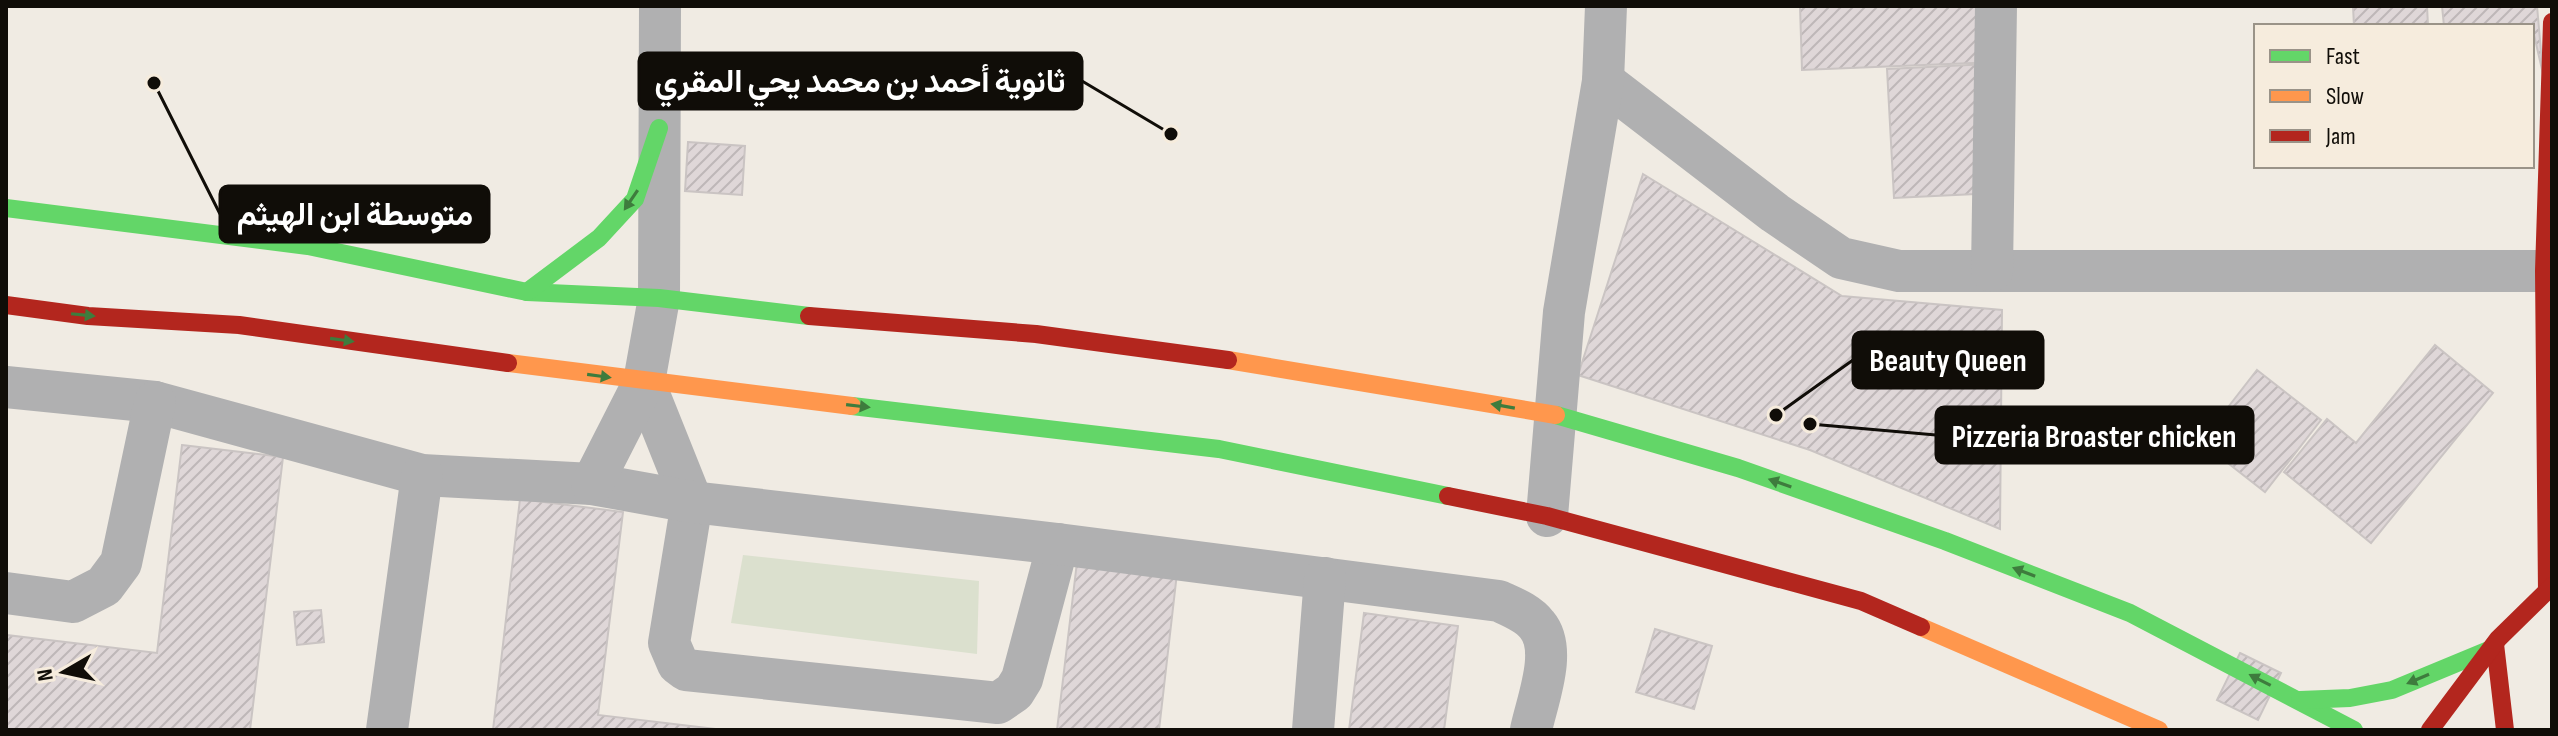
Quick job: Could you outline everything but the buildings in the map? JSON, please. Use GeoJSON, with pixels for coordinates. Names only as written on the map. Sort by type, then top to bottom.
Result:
{"type":"FeatureCollection","features":[{"type":"Feature","properties":{"kind":"main road"},"geometry":{"type":"LineString","coordinates":[[2430,730],[2493,647],[2550,593],[2544,271],[2552,22]]}},
{"type":"Feature","properties":{"kind":"main road"},"geometry":{"type":"LineString","coordinates":[[527,292],[599,238],[635,199],[659,128]]}},
{"type":"Feature","properties":{"kind":"main road"},"geometry":{"type":"LineString","coordinates":[[6,208],[308,246],[527,292],[659,298],[797,315],[1036,334],[1236,361],[1555,415],[1738,468],[1945,541],[2130,613],[2354,730]]}},
{"type":"Feature","properties":{"kind":"main road"},"geometry":{"type":"LineString","coordinates":[[6,305],[88,316],[239,325],[644,382],[1219,449],[1547,516],[1861,601],[2159,730]]}},
{"type":"Feature","properties":{"kind":"main road"},"geometry":{"type":"LineString","coordinates":[[2300,700],[2350,698],[2392,690],[2493,647]]}},
{"type":"Feature","properties":{"kind":"main road"},"geometry":{"type":"LineString","coordinates":[[2493,647],[2505,730]]}},
{"type":"Feature","properties":{"kind":"street"},"geometry":{"type":"LineString","coordinates":[[592,484],[644,382],[659,298],[660,6]]}},
{"type":"Feature","properties":{"kind":"street"},"geometry":{"type":"LineString","coordinates":[[1547,516],[1564,312],[1603,81],[1606,6]]}},
{"type":"Feature","properties":{"kind":"street"},"geometry":{"type":"LineString","coordinates":[[1992,271],[1996,6]]}},
{"type":"Feature","properties":{"kind":"street"},"geometry":{"type":"LineString","coordinates":[[1603,81],[1775,213],[1841,258],[1899,271],[2544,271]]}},
{"type":"Feature","properties":{"kind":"street"},"geometry":{"type":"LineString","coordinates":[[644,382],[692,502],[669,643],[678,664],[686,670],[998,703],[1014,692],[1022,679],[1058,544]]}},
{"type":"Feature","properties":{"kind":"street"},"geometry":{"type":"LineString","coordinates":[[6,387],[155,402],[422,475],[592,484],[692,502],[1058,544],[1499,601],[1522,612],[1539,626],[1549,652],[1531,730]]}},
{"type":"Feature","properties":{"kind":"street"},"geometry":{"type":"LineString","coordinates":[[6,593],[73,602],[104,586],[121,563],[155,402]]}},
{"type":"Feature","properties":{"kind":"street"},"geometry":{"type":"LineString","coordinates":[[387,730],[422,475]]}},
{"type":"Feature","properties":{"kind":"street"},"geometry":{"type":"LineString","coordinates":[[1313,730],[1325,578]]}},
{"type":"Feature","properties":{"kind":"green space"},"geometry":{"type":"Polygon","coordinates":[[[743,555],[979,581],[977,654],[731,623],[743,555]]]}},
{"type":"Feature","properties":{"kind":"traffic: fast"},"geometry":{"type":"LineString","coordinates":[[527,292],[599,238],[635,199],[659,128]]}},
{"type":"Feature","properties":{"kind":"traffic: fast"},"geometry":{"type":"LineString","coordinates":[[6,208],[308,246],[527,292],[659,298],[809,316]]}},
{"type":"Feature","properties":{"kind":"traffic: fast"},"geometry":{"type":"LineString","coordinates":[[852,406],[1219,449],[1448,496]]}},
{"type":"Feature","properties":{"kind":"traffic: fast"},"geometry":{"type":"LineString","coordinates":[[1556,415],[1738,468],[1945,541],[2130,613],[2354,730]]}},
{"type":"Feature","properties":{"kind":"traffic: fast"},"geometry":{"type":"LineString","coordinates":[[2300,700],[2350,698],[2392,690],[2491,649]]}},
{"type":"Feature","properties":{"kind":"traffic: slow"},"geometry":{"type":"LineString","coordinates":[[1228,360],[1556,415]]}},
{"type":"Feature","properties":{"kind":"traffic: slow"},"geometry":{"type":"LineString","coordinates":[[508,363],[852,406]]}},
{"type":"Feature","properties":{"kind":"traffic: slow"},"geometry":{"type":"LineString","coordinates":[[1921,627],[2159,730]]}},
{"type":"Feature","properties":{"kind":"traffic: jam"},"geometry":{"type":"LineString","coordinates":[[2547,592],[2544,271],[2552,22]]}},
{"type":"Feature","properties":{"kind":"traffic: jam"},"geometry":{"type":"LineString","coordinates":[[6,305],[88,316],[239,325],[508,363]]}},
{"type":"Feature","properties":{"kind":"traffic: jam"},"geometry":{"type":"LineString","coordinates":[[809,316],[1036,334],[1228,360]]}},
{"type":"Feature","properties":{"kind":"traffic: jam"},"geometry":{"type":"LineString","coordinates":[[1448,496],[1547,516],[1861,601],[1921,627]]}},
{"type":"Feature","properties":{"kind":"traffic: jam"},"geometry":{"type":"LineString","coordinates":[[2430,730],[2498,639],[2552,586]]}},
{"type":"Feature","properties":{"kind":"traffic: jam"},"geometry":{"type":"LineString","coordinates":[[2495,644],[2505,730]]}},
{"type":"Feature","properties":{"kind":"place","name":"متوسطة ابن الهيثم"},"geometry":{"type":"Point","coordinates":[154,83]}},
{"type":"Feature","properties":{"kind":"place","name":"ثانوية أحمد بن محمد يحي المقري"},"geometry":{"type":"Point","coordinates":[1171,134]}},
{"type":"Feature","properties":{"kind":"place","name":"Beauty Queen"},"geometry":{"type":"Point","coordinates":[1776,415]}},
{"type":"Feature","properties":{"kind":"place","name":"Pizzeria Broaster chicken"},"geometry":{"type":"Point","coordinates":[1810,424]}}]}
